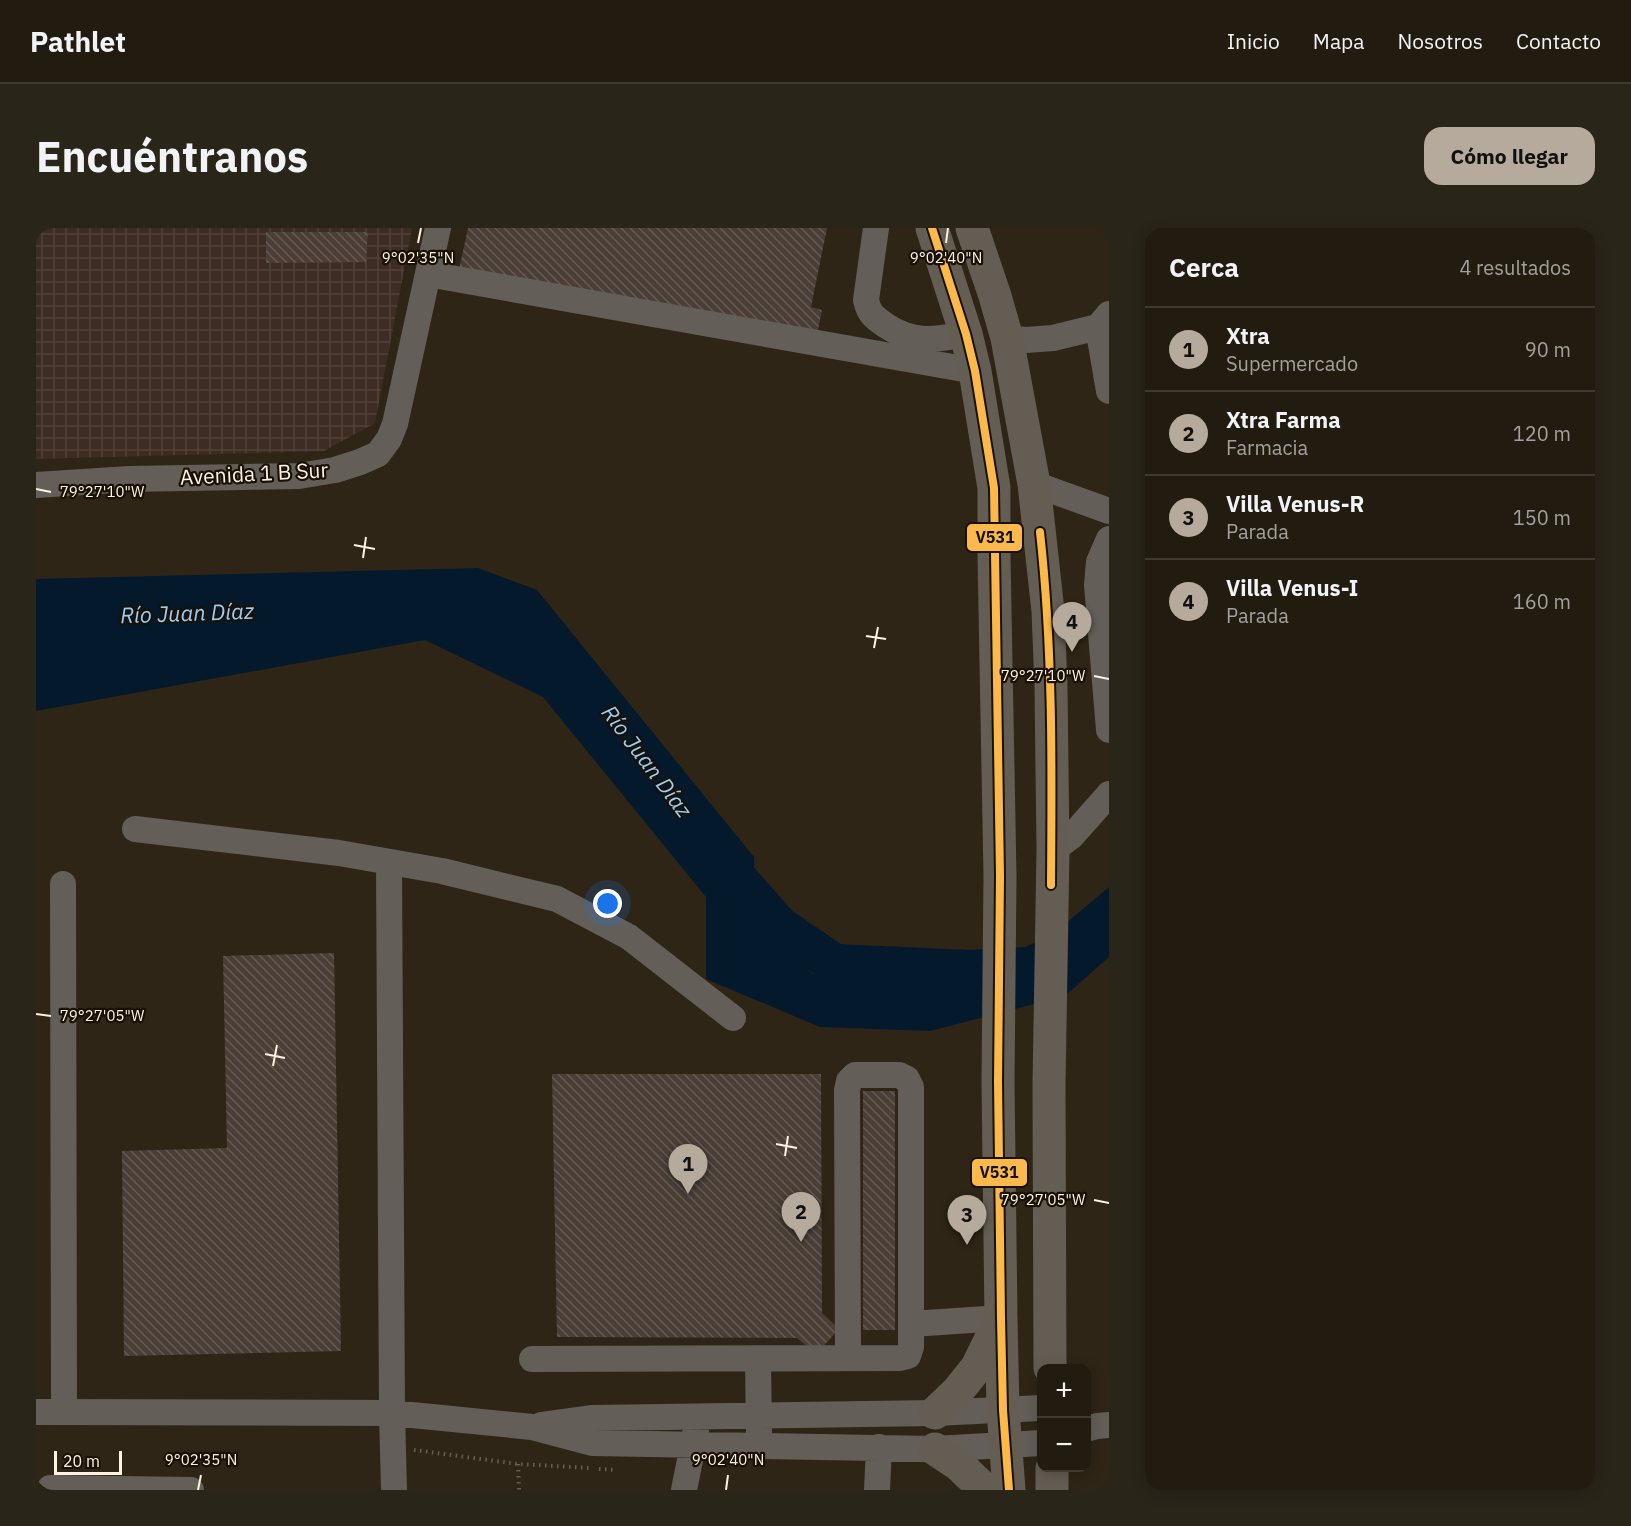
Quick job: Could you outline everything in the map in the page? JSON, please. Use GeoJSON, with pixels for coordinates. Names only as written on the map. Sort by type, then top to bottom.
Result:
{"type":"FeatureCollection","features":[{"type":"Feature","properties":{"kind":"main road"},"geometry":{"type":"LineString","coordinates":[[932,228],[966,334],[975,371],[994,488],[1000,876],[998,1082],[1001,1318],[1003,1410],[1009,1490]]}},
{"type":"Feature","properties":{"kind":"main road"},"geometry":{"type":"LineString","coordinates":[[972,228],[995,296],[1006,338],[1034,484],[1048,611],[1051,686],[1052,865],[1049,1085],[1050,1364]]}},
{"type":"Feature","properties":{"kind":"main road"},"geometry":{"type":"LineString","coordinates":[[981,406],[1005,452],[1034,484]]}},
{"type":"Feature","properties":{"kind":"main road"},"geometry":{"type":"LineString","coordinates":[[994,556],[1009,511],[1019,497],[1034,484]]}},
{"type":"Feature","properties":{"kind":"main road"},"geometry":{"type":"LineString","coordinates":[[935,1413],[957,1392],[977,1367],[1001,1318]]}},
{"type":"Feature","properties":{"kind":"main road"},"geometry":{"type":"LineString","coordinates":[[935,1449],[958,1465],[985,1490]]}},
{"type":"Feature","properties":{"kind":"main road"},"geometry":{"type":"LineString","coordinates":[[1052,1472],[1052,1490]]}},
{"type":"Feature","properties":{"kind":"street","name":"Avenida 1 B Sur"},"geometry":{"type":"LineString","coordinates":[[36,485],[129,479],[299,476],[335,470],[378,454],[389,440],[395,424],[438,228]]}},
{"type":"Feature","properties":{"kind":"street"},"geometry":{"type":"LineString","coordinates":[[876,228],[866,300],[868,311],[895,332],[920,340],[966,334]]}},
{"type":"Feature","properties":{"kind":"street"},"geometry":{"type":"LineString","coordinates":[[428,274],[975,371]]}},
{"type":"Feature","properties":{"kind":"street"},"geometry":{"type":"LineString","coordinates":[[1006,338],[1026,340],[1053,338],[1103,320],[1109,391]]}},
{"type":"Feature","properties":{"kind":"street"},"geometry":{"type":"LineString","coordinates":[[1034,484],[1109,511]]}},
{"type":"Feature","properties":{"kind":"street"},"geometry":{"type":"LineString","coordinates":[[1109,539],[1099,562],[1096,585],[1109,730]]}},
{"type":"Feature","properties":{"kind":"street"},"geometry":{"type":"LineString","coordinates":[[1052,865],[1072,836],[1109,794]]}},
{"type":"Feature","properties":{"kind":"street"},"geometry":{"type":"LineString","coordinates":[[135,829],[339,853],[442,871],[557,899],[629,937],[733,1018]]}},
{"type":"Feature","properties":{"kind":"street"},"geometry":{"type":"LineString","coordinates":[[389,862],[394,1490]]}},
{"type":"Feature","properties":{"kind":"street"},"geometry":{"type":"LineString","coordinates":[[63,884],[64,1412]]}},
{"type":"Feature","properties":{"kind":"street"},"geometry":{"type":"LineString","coordinates":[[531,1359],[900,1358],[908,1356],[911,1347],[911,1088],[907,1079],[899,1075],[855,1075],[849,1081],[847,1090],[848,1358]]}},
{"type":"Feature","properties":{"kind":"street"},"geometry":{"type":"LineString","coordinates":[[911,1324],[1001,1318]]}},
{"type":"Feature","properties":{"kind":"street"},"geometry":{"type":"LineString","coordinates":[[758,1359],[759,1445]]}},
{"type":"Feature","properties":{"kind":"street"},"geometry":{"type":"LineString","coordinates":[[532,1427],[593,1418],[759,1417],[1037,1408]]}},
{"type":"Feature","properties":{"kind":"street"},"geometry":{"type":"LineString","coordinates":[[36,1412],[392,1413],[532,1427],[592,1443],[935,1449],[1037,1443]]}},
{"type":"Feature","properties":{"kind":"street"},"geometry":{"type":"LineString","coordinates":[[684,1490],[698,1418]]}},
{"type":"Feature","properties":{"kind":"street"},"geometry":{"type":"LineString","coordinates":[[877,1490],[879,1447]]}},
{"type":"Feature","properties":{"kind":"street"},"geometry":{"type":"LineString","coordinates":[[50,1488],[191,1490]]}},
{"type":"Feature","properties":{"kind":"path"},"geometry":{"type":"LineString","coordinates":[[393,1447],[518,1464],[619,1470]]}},
{"type":"Feature","properties":{"kind":"path"},"geometry":{"type":"LineString","coordinates":[[518,1464],[519,1490]]}},
{"type":"Feature","properties":{"kind":"shaded area"},"geometry":{"type":"Polygon","coordinates":[[[36,228],[412,228],[375,423],[324,451],[36,459],[36,228]]]}},
{"type":"Feature","properties":{"kind":"water"},"geometry":{"type":"Polygon","coordinates":[[[478,568],[537,590],[754,857],[754,908],[812,974],[939,983],[1051,936],[1109,887],[1109,957],[1065,996],[930,1031],[820,1027],[706,979],[706,897],[543,697],[425,640],[36,711],[36,579],[478,568]]]}},
{"type":"Feature","properties":{"kind":"building"},"geometry":{"type":"Polygon","coordinates":[[[468,228],[827,228],[811,307],[822,310],[816,340],[458,274],[468,228]]]}},
{"type":"Feature","properties":{"kind":"building"},"geometry":{"type":"Polygon","coordinates":[[[266,232],[368,232],[366,262],[266,263],[266,232]]]}},
{"type":"Feature","properties":{"kind":"building"},"geometry":{"type":"Polygon","coordinates":[[[334,953],[341,1351],[124,1356],[122,1151],[227,1148],[223,956],[334,953]]]}},
{"type":"Feature","properties":{"kind":"building"},"geometry":{"type":"Polygon","coordinates":[[[552,1074],[821,1074],[822,1313],[839,1329],[816,1354],[797,1338],[557,1337],[552,1074]]]}},
{"type":"Feature","properties":{"kind":"building"},"geometry":{"type":"Polygon","coordinates":[[[863,1091],[895,1091],[895,1330],[863,1330],[863,1091]]]}},
{"type":"Feature","properties":{"kind":"waterway","name":"Río Juan Díaz"},"geometry":{"type":"LineString","coordinates":[[718,857],[779,926],[835,964],[969,970],[1061,965],[1109,929]]}},
{"type":"Feature","properties":{"kind":"transit line","name":"V531"},"geometry":{"type":"LineString","coordinates":[[932,228],[966,334],[975,371],[994,488],[1000,876],[998,1082],[1001,1318],[1003,1410],[1009,1490]]}},
{"type":"Feature","properties":{"kind":"transit line","name":"V531"},"geometry":{"type":"LineString","coordinates":[[1040,532],[1049,664],[1051,885]]}},
{"type":"Feature","properties":{"kind":"place","name":"Villa Venus-I"},"geometry":{"type":"Point","coordinates":[1072,652]}},
{"type":"Feature","properties":{"kind":"place","name":"Xtra"},"geometry":{"type":"Point","coordinates":[688,1194]}},
{"type":"Feature","properties":{"kind":"place","name":"Xtra Farma"},"geometry":{"type":"Point","coordinates":[801,1242]}},
{"type":"Feature","properties":{"kind":"place","name":"Villa Venus-R"},"geometry":{"type":"Point","coordinates":[967,1245]}}]}
